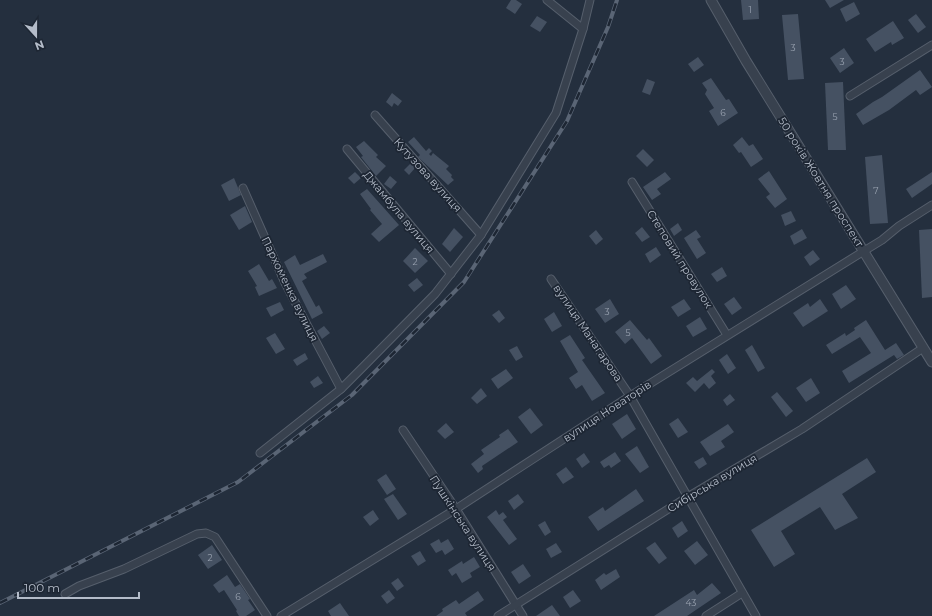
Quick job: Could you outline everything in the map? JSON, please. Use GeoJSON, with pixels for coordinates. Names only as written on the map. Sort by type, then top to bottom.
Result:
{"type":"FeatureCollection","features":[{"type":"Feature","properties":{"kind":"street"},"geometry":{"type":"LineString","coordinates":[[547,0],[583,29]]}},
{"type":"Feature","properties":{"kind":"street"},"geometry":{"type":"LineString","coordinates":[[260,453],[340,389],[435,294],[481,235],[556,113],[583,29],[590,0]]}},
{"type":"Feature","properties":{"kind":"street","name":"50 років Жовтня проспект"},"geometry":{"type":"LineString","coordinates":[[711,0],[746,61],[932,362]]}},
{"type":"Feature","properties":{"kind":"street"},"geometry":{"type":"LineString","coordinates":[[850,96],[932,45]]}},
{"type":"Feature","properties":{"kind":"street","name":"Кутузова вулиця"},"geometry":{"type":"LineString","coordinates":[[374,115],[481,235]]}},
{"type":"Feature","properties":{"kind":"street","name":"Джамбула вулиця"},"geometry":{"type":"LineString","coordinates":[[348,149],[451,274]]}},
{"type":"Feature","properties":{"kind":"street","name":"Степовий провулок"},"geometry":{"type":"LineString","coordinates":[[632,182],[727,335]]}},
{"type":"Feature","properties":{"kind":"street","name":"Пархоменка вулиця"},"geometry":{"type":"LineString","coordinates":[[243,188],[285,283],[340,389]]}},
{"type":"Feature","properties":{"kind":"street","name":"вулиця Новаторів"},"geometry":{"type":"LineString","coordinates":[[281,616],[456,509],[630,396],[882,240],[899,226],[932,205]]}},
{"type":"Feature","properties":{"kind":"street","name":"вулиця Манагарова"},"geometry":{"type":"LineString","coordinates":[[551,279],[630,396],[689,496],[756,616]]}},
{"type":"Feature","properties":{"kind":"street","name":"Сибірська вулиця"},"geometry":{"type":"LineString","coordinates":[[498,616],[689,496],[802,429],[923,348]]}},
{"type":"Feature","properties":{"kind":"street","name":"Пушкінська вулиця"},"geometry":{"type":"LineString","coordinates":[[403,430],[456,509],[523,616]]}},
{"type":"Feature","properties":{"kind":"street"},"geometry":{"type":"LineString","coordinates":[[65,594],[79,586],[124,569],[197,534],[206,533],[215,537],[267,616]]}},
{"type":"Feature","properties":{"kind":"street"},"geometry":{"type":"LineString","coordinates":[[706,616],[742,593]]}},
{"type":"Feature","properties":{"kind":"building"},"geometry":{"type":"Polygon","coordinates":[[[511,0],[516,0],[522,4],[515,14],[506,8],[511,0]]]}},
{"type":"Feature","properties":{"kind":"building"},"geometry":{"type":"Polygon","coordinates":[[[741,0],[758,0],[759,19],[743,20],[741,0]]]}},
{"type":"Feature","properties":{"kind":"building"},"geometry":{"type":"Polygon","coordinates":[[[825,0],[844,0],[830,8],[825,0]]]}},
{"type":"Feature","properties":{"kind":"building"},"geometry":{"type":"Polygon","coordinates":[[[854,2],[860,14],[846,22],[840,9],[854,2]]]}},
{"type":"Feature","properties":{"kind":"building"},"geometry":{"type":"Polygon","coordinates":[[[798,14],[804,79],[788,80],[782,15],[798,14]]]}},
{"type":"Feature","properties":{"kind":"building"},"geometry":{"type":"Polygon","coordinates":[[[916,14],[926,27],[918,33],[908,20],[916,14]]]}},
{"type":"Feature","properties":{"kind":"building"},"geometry":{"type":"Polygon","coordinates":[[[537,16],[547,22],[540,32],[530,26],[537,16]]]}},
{"type":"Feature","properties":{"kind":"building"},"geometry":{"type":"Polygon","coordinates":[[[893,21],[904,38],[892,45],[891,42],[875,52],[866,39],[893,21]]]}},
{"type":"Feature","properties":{"kind":"building"},"geometry":{"type":"Polygon","coordinates":[[[844,48],[854,63],[840,73],[830,58],[844,48]]]}},
{"type":"Feature","properties":{"kind":"building"},"geometry":{"type":"Polygon","coordinates":[[[698,57],[704,65],[694,72],[688,64],[698,57]]]}},
{"type":"Feature","properties":{"kind":"building"},"geometry":{"type":"Polygon","coordinates":[[[920,70],[932,87],[920,95],[916,90],[889,110],[863,125],[856,114],[920,70]]]}},
{"type":"Feature","properties":{"kind":"building"},"geometry":{"type":"Polygon","coordinates":[[[711,78],[726,100],[729,99],[738,113],[718,126],[709,111],[714,108],[705,94],[707,90],[702,83],[711,78]]]}},
{"type":"Feature","properties":{"kind":"building"},"geometry":{"type":"Polygon","coordinates":[[[647,79],[655,82],[650,95],[642,92],[647,79]]]}},
{"type":"Feature","properties":{"kind":"building"},"geometry":{"type":"Polygon","coordinates":[[[843,82],[846,150],[828,150],[825,83],[843,82]]]}},
{"type":"Feature","properties":{"kind":"building"},"geometry":{"type":"Polygon","coordinates":[[[392,93],[402,101],[398,106],[394,103],[392,107],[386,102],[392,93]]]}},
{"type":"Feature","properties":{"kind":"building"},"geometry":{"type":"Polygon","coordinates":[[[414,137],[426,151],[429,148],[432,151],[429,154],[431,156],[433,153],[449,166],[446,169],[452,175],[451,177],[454,180],[448,185],[418,157],[420,155],[408,142],[414,137]]]}},
{"type":"Feature","properties":{"kind":"building"},"geometry":{"type":"Polygon","coordinates":[[[742,137],[749,146],[753,144],[763,159],[751,167],[741,152],[739,153],[733,145],[742,137]]]}},
{"type":"Feature","properties":{"kind":"building"},"geometry":{"type":"Polygon","coordinates":[[[364,141],[378,155],[376,157],[386,166],[376,176],[361,157],[363,156],[356,147],[364,141]]]}},
{"type":"Feature","properties":{"kind":"building"},"geometry":{"type":"Polygon","coordinates":[[[643,149],[654,160],[647,167],[636,156],[643,149]]]}},
{"type":"Feature","properties":{"kind":"building"},"geometry":{"type":"Polygon","coordinates":[[[882,155],[888,223],[870,224],[865,157],[882,155]]]}},
{"type":"Feature","properties":{"kind":"building"},"geometry":{"type":"Polygon","coordinates":[[[411,163],[415,168],[409,175],[404,170],[411,163]]]}},
{"type":"Feature","properties":{"kind":"building"},"geometry":{"type":"Polygon","coordinates":[[[769,171],[787,199],[775,208],[766,197],[770,194],[758,179],[769,171]]]}},
{"type":"Feature","properties":{"kind":"building"},"geometry":{"type":"Polygon","coordinates":[[[355,172],[361,178],[354,184],[348,178],[355,172]]]}},
{"type":"Feature","properties":{"kind":"building"},"geometry":{"type":"Polygon","coordinates":[[[665,172],[671,179],[657,189],[661,194],[652,200],[643,187],[665,172]]]}},
{"type":"Feature","properties":{"kind":"building"},"geometry":{"type":"Polygon","coordinates":[[[932,172],[932,184],[912,198],[906,189],[932,172]]]}},
{"type":"Feature","properties":{"kind":"building"},"geometry":{"type":"Polygon","coordinates":[[[390,176],[397,182],[391,189],[384,184],[390,176]]]}},
{"type":"Feature","properties":{"kind":"building"},"geometry":{"type":"Polygon","coordinates":[[[234,178],[241,195],[229,201],[221,185],[234,178]]]}},
{"type":"Feature","properties":{"kind":"building"},"geometry":{"type":"Polygon","coordinates":[[[367,189],[399,225],[379,242],[371,234],[382,224],[370,210],[371,209],[360,194],[367,189]]]}},
{"type":"Feature","properties":{"kind":"building"},"geometry":{"type":"Polygon","coordinates":[[[245,206],[252,222],[239,230],[230,215],[245,206]]]}},
{"type":"Feature","properties":{"kind":"building"},"geometry":{"type":"Polygon","coordinates":[[[791,211],[796,221],[785,226],[781,215],[791,211]]]}},
{"type":"Feature","properties":{"kind":"building"},"geometry":{"type":"Polygon","coordinates":[[[678,223],[682,230],[674,236],[670,229],[678,223]]]}},
{"type":"Feature","properties":{"kind":"building"},"geometry":{"type":"Polygon","coordinates":[[[642,227],[650,237],[642,242],[635,233],[642,227]]]}},
{"type":"Feature","properties":{"kind":"building"},"geometry":{"type":"Polygon","coordinates":[[[454,228],[463,237],[450,252],[442,244],[454,228]]]}},
{"type":"Feature","properties":{"kind":"building"},"geometry":{"type":"Polygon","coordinates":[[[802,229],[807,238],[794,245],[790,236],[802,229]]]}},
{"type":"Feature","properties":{"kind":"building"},"geometry":{"type":"Polygon","coordinates":[[[932,229],[932,297],[922,298],[919,230],[932,229]]]}},
{"type":"Feature","properties":{"kind":"building"},"geometry":{"type":"Polygon","coordinates":[[[596,230],[603,239],[596,245],[589,236],[596,230]]]}},
{"type":"Feature","properties":{"kind":"building"},"geometry":{"type":"Polygon","coordinates":[[[696,230],[701,237],[697,239],[706,253],[697,259],[684,238],[696,230]]]}},
{"type":"Feature","properties":{"kind":"building"},"geometry":{"type":"Polygon","coordinates":[[[656,247],[661,255],[650,263],[645,254],[656,247]]]}},
{"type":"Feature","properties":{"kind":"building"},"geometry":{"type":"Polygon","coordinates":[[[415,248],[428,261],[415,273],[403,261],[415,248]]]}},
{"type":"Feature","properties":{"kind":"building"},"geometry":{"type":"Polygon","coordinates":[[[813,250],[820,259],[810,266],[804,257],[813,250]]]}},
{"type":"Feature","properties":{"kind":"building"},"geometry":{"type":"Polygon","coordinates":[[[323,254],[327,262],[304,274],[307,278],[302,281],[316,307],[319,305],[323,313],[312,319],[284,262],[295,255],[300,265],[323,254]]]}},
{"type":"Feature","properties":{"kind":"building"},"geometry":{"type":"Polygon","coordinates":[[[259,264],[269,281],[272,279],[277,288],[259,296],[255,287],[257,286],[248,271],[259,264]]]}},
{"type":"Feature","properties":{"kind":"building"},"geometry":{"type":"Polygon","coordinates":[[[722,267],[727,276],[717,282],[711,274],[722,267]]]}},
{"type":"Feature","properties":{"kind":"building"},"geometry":{"type":"Polygon","coordinates":[[[417,278],[423,285],[414,292],[408,285],[417,278]]]}},
{"type":"Feature","properties":{"kind":"building"},"geometry":{"type":"Polygon","coordinates":[[[846,285],[856,299],[841,309],[832,294],[846,285]]]}},
{"type":"Feature","properties":{"kind":"building"},"geometry":{"type":"Polygon","coordinates":[[[734,297],[742,308],[732,315],[724,304],[734,297]]]}},
{"type":"Feature","properties":{"kind":"building"},"geometry":{"type":"Polygon","coordinates":[[[610,299],[619,314],[605,323],[595,309],[610,299]]]}},
{"type":"Feature","properties":{"kind":"building"},"geometry":{"type":"Polygon","coordinates":[[[684,299],[691,309],[678,317],[671,307],[684,299]]]}},
{"type":"Feature","properties":{"kind":"building"},"geometry":{"type":"Polygon","coordinates":[[[820,299],[828,311],[803,327],[793,313],[808,303],[810,307],[820,299]]]}},
{"type":"Feature","properties":{"kind":"building"},"geometry":{"type":"Polygon","coordinates":[[[280,302],[284,310],[271,317],[266,308],[280,302]]]}},
{"type":"Feature","properties":{"kind":"building"},"geometry":{"type":"Polygon","coordinates":[[[499,310],[505,318],[499,323],[492,315],[499,310]]]}},
{"type":"Feature","properties":{"kind":"building"},"geometry":{"type":"Polygon","coordinates":[[[554,312],[562,326],[552,332],[544,319],[554,312]]]}},
{"type":"Feature","properties":{"kind":"building"},"geometry":{"type":"Polygon","coordinates":[[[700,317],[707,329],[693,337],[686,326],[700,317]]]}},
{"type":"Feature","properties":{"kind":"building"},"geometry":{"type":"Polygon","coordinates":[[[630,320],[647,340],[649,338],[662,356],[651,364],[632,338],[625,344],[615,332],[630,320]]]}},
{"type":"Feature","properties":{"kind":"building"},"geometry":{"type":"Polygon","coordinates":[[[866,320],[885,350],[896,343],[904,355],[897,359],[894,355],[849,383],[842,371],[871,353],[860,337],[832,354],[826,345],[845,333],[846,336],[855,330],[854,328],[866,320]]]}},
{"type":"Feature","properties":{"kind":"building"},"geometry":{"type":"Polygon","coordinates":[[[324,326],[330,333],[322,339],[317,331],[324,326]]]}},
{"type":"Feature","properties":{"kind":"building"},"geometry":{"type":"Polygon","coordinates":[[[275,333],[285,349],[276,354],[266,338],[275,333]]]}},
{"type":"Feature","properties":{"kind":"building"},"geometry":{"type":"Polygon","coordinates":[[[570,335],[585,358],[582,360],[605,393],[592,401],[582,385],[576,389],[569,378],[578,372],[560,341],[570,335]]]}},
{"type":"Feature","properties":{"kind":"building"},"geometry":{"type":"Polygon","coordinates":[[[752,345],[765,368],[758,372],[745,350],[752,345]]]}},
{"type":"Feature","properties":{"kind":"building"},"geometry":{"type":"Polygon","coordinates":[[[517,346],[523,357],[516,361],[509,350],[517,346]]]}},
{"type":"Feature","properties":{"kind":"building"},"geometry":{"type":"Polygon","coordinates":[[[305,353],[308,359],[297,366],[293,360],[305,353]]]}},
{"type":"Feature","properties":{"kind":"building"},"geometry":{"type":"Polygon","coordinates":[[[727,354],[736,368],[728,374],[719,360],[727,354]]]}},
{"type":"Feature","properties":{"kind":"building"},"geometry":{"type":"Polygon","coordinates":[[[506,369],[513,378],[498,389],[491,379],[506,369]]]}},
{"type":"Feature","properties":{"kind":"building"},"geometry":{"type":"Polygon","coordinates":[[[712,369],[715,372],[711,376],[716,383],[709,389],[704,383],[695,392],[686,383],[693,377],[697,381],[712,369]]]}},
{"type":"Feature","properties":{"kind":"building"},"geometry":{"type":"Polygon","coordinates":[[[318,376],[323,383],[314,388],[310,382],[318,376]]]}},
{"type":"Feature","properties":{"kind":"building"},"geometry":{"type":"Polygon","coordinates":[[[811,378],[820,393],[806,402],[796,388],[811,378]]]}},
{"type":"Feature","properties":{"kind":"building"},"geometry":{"type":"Polygon","coordinates":[[[481,388],[487,396],[477,404],[471,398],[481,388]]]}},
{"type":"Feature","properties":{"kind":"building"},"geometry":{"type":"Polygon","coordinates":[[[777,392],[793,411],[786,417],[771,397],[777,392]]]}},
{"type":"Feature","properties":{"kind":"building"},"geometry":{"type":"Polygon","coordinates":[[[730,394],[735,400],[727,406],[723,400],[730,394]]]}},
{"type":"Feature","properties":{"kind":"building"},"geometry":{"type":"Polygon","coordinates":[[[530,408],[543,425],[531,434],[518,417],[530,408]]]}},
{"type":"Feature","properties":{"kind":"building"},"geometry":{"type":"Polygon","coordinates":[[[627,414],[636,429],[622,439],[612,424],[627,414]]]}},
{"type":"Feature","properties":{"kind":"building"},"geometry":{"type":"Polygon","coordinates":[[[678,418],[688,432],[678,438],[669,424],[678,418]]]}},
{"type":"Feature","properties":{"kind":"building"},"geometry":{"type":"Polygon","coordinates":[[[446,423],[454,432],[445,439],[437,431],[446,423]]]}},
{"type":"Feature","properties":{"kind":"building"},"geometry":{"type":"Polygon","coordinates":[[[728,424],[734,432],[721,441],[725,447],[710,456],[700,442],[728,424]]]}},
{"type":"Feature","properties":{"kind":"building"},"geometry":{"type":"Polygon","coordinates":[[[508,429],[518,442],[482,466],[483,469],[478,473],[471,464],[484,454],[481,450],[500,437],[499,435],[508,429]]]}},
{"type":"Feature","properties":{"kind":"building"},"geometry":{"type":"Polygon","coordinates":[[[637,446],[649,467],[640,473],[625,454],[637,446]]]}},
{"type":"Feature","properties":{"kind":"building"},"geometry":{"type":"Polygon","coordinates":[[[615,452],[621,461],[611,468],[609,465],[604,468],[600,462],[615,452]]]}},
{"type":"Feature","properties":{"kind":"building"},"geometry":{"type":"Polygon","coordinates":[[[584,453],[590,462],[582,468],[576,459],[584,453]]]}},
{"type":"Feature","properties":{"kind":"building"},"geometry":{"type":"Polygon","coordinates":[[[703,457],[707,464],[699,469],[694,462],[703,457]]]}},
{"type":"Feature","properties":{"kind":"building"},"geometry":{"type":"Polygon","coordinates":[[[867,458],[876,472],[842,494],[858,518],[835,530],[820,507],[781,531],[795,554],[774,567],[751,530],[867,458]]]}},
{"type":"Feature","properties":{"kind":"building"},"geometry":{"type":"Polygon","coordinates":[[[566,467],[574,477],[563,484],[556,474],[566,467]]]}},
{"type":"Feature","properties":{"kind":"building"},"geometry":{"type":"Polygon","coordinates":[[[386,474],[396,489],[387,495],[377,480],[386,474]]]}},
{"type":"Feature","properties":{"kind":"building"},"geometry":{"type":"Polygon","coordinates":[[[636,489],[644,501],[598,531],[588,517],[603,507],[605,511],[636,489]]]}},
{"type":"Feature","properties":{"kind":"building"},"geometry":{"type":"Polygon","coordinates":[[[393,494],[407,514],[398,520],[384,499],[393,494]]]}},
{"type":"Feature","properties":{"kind":"building"},"geometry":{"type":"Polygon","coordinates":[[[518,494],[524,502],[514,510],[508,501],[518,494]]]}},
{"type":"Feature","properties":{"kind":"building"},"geometry":{"type":"Polygon","coordinates":[[[373,510],[379,519],[370,526],[363,517],[373,510]]]}},
{"type":"Feature","properties":{"kind":"building"},"geometry":{"type":"Polygon","coordinates":[[[496,510],[499,515],[503,512],[507,517],[503,520],[517,539],[509,545],[487,517],[496,510]]]}},
{"type":"Feature","properties":{"kind":"building"},"geometry":{"type":"Polygon","coordinates":[[[545,521],[551,532],[545,536],[538,525],[545,521]]]}},
{"type":"Feature","properties":{"kind":"building"},"geometry":{"type":"Polygon","coordinates":[[[682,521],[688,531],[678,538],[672,528],[682,521]]]}},
{"type":"Feature","properties":{"kind":"building"},"geometry":{"type":"Polygon","coordinates":[[[439,539],[441,543],[448,539],[454,549],[445,555],[442,550],[436,553],[430,544],[439,539]]]}},
{"type":"Feature","properties":{"kind":"building"},"geometry":{"type":"Polygon","coordinates":[[[697,541],[708,555],[695,565],[684,551],[697,541]]]}},
{"type":"Feature","properties":{"kind":"building"},"geometry":{"type":"Polygon","coordinates":[[[655,542],[667,558],[659,564],[646,548],[655,542]]]}},
{"type":"Feature","properties":{"kind":"building"},"geometry":{"type":"Polygon","coordinates":[[[556,543],[562,552],[551,558],[546,549],[556,543]]]}},
{"type":"Feature","properties":{"kind":"building"},"geometry":{"type":"Polygon","coordinates":[[[212,545],[222,560],[208,569],[198,555],[212,545]]]}},
{"type":"Feature","properties":{"kind":"building"},"geometry":{"type":"Polygon","coordinates":[[[420,551],[426,561],[418,566],[411,556],[420,551]]]}},
{"type":"Feature","properties":{"kind":"building"},"geometry":{"type":"Polygon","coordinates":[[[474,557],[480,567],[470,573],[472,577],[462,583],[456,573],[452,576],[448,570],[462,561],[463,564],[474,557]]]}},
{"type":"Feature","properties":{"kind":"building"},"geometry":{"type":"Polygon","coordinates":[[[523,564],[531,576],[519,584],[511,572],[523,564]]]}},
{"type":"Feature","properties":{"kind":"building"},"geometry":{"type":"Polygon","coordinates":[[[616,569],[620,577],[601,590],[595,580],[604,573],[606,575],[616,569]]]}},
{"type":"Feature","properties":{"kind":"building"},"geometry":{"type":"Polygon","coordinates":[[[227,575],[235,587],[240,584],[250,599],[248,600],[255,610],[246,616],[239,616],[236,611],[237,610],[224,590],[219,593],[213,585],[227,575]]]}},
{"type":"Feature","properties":{"kind":"building"},"geometry":{"type":"Polygon","coordinates":[[[398,578],[404,586],[397,591],[391,583],[398,578]]]}},
{"type":"Feature","properties":{"kind":"building"},"geometry":{"type":"Polygon","coordinates":[[[712,583],[721,593],[687,616],[654,616],[694,590],[697,595],[712,583]]]}},
{"type":"Feature","properties":{"kind":"building"},"geometry":{"type":"Polygon","coordinates":[[[389,590],[395,598],[387,604],[381,596],[389,590]]]}},
{"type":"Feature","properties":{"kind":"building"},"geometry":{"type":"Polygon","coordinates":[[[573,590],[581,601],[570,608],[563,597],[573,590]]]}},
{"type":"Feature","properties":{"kind":"building"},"geometry":{"type":"Polygon","coordinates":[[[478,591],[484,600],[465,613],[467,616],[436,616],[443,611],[442,609],[456,600],[459,604],[478,591]]]}},
{"type":"Feature","properties":{"kind":"building"},"geometry":{"type":"Polygon","coordinates":[[[340,603],[349,616],[331,616],[328,611],[340,603]]]}},
{"type":"Feature","properties":{"kind":"building"},"geometry":{"type":"Polygon","coordinates":[[[552,605],[560,616],[536,616],[552,605]]]}},
{"type":"Feature","properties":{"kind":"railway"},"geometry":{"type":"LineString","coordinates":[[0,603],[238,482],[352,395],[464,282],[567,121],[608,27],[617,0]]}}]}
